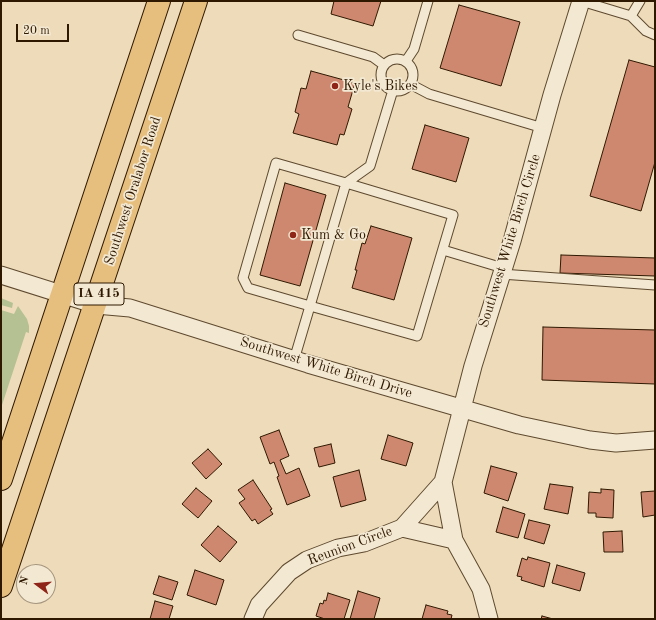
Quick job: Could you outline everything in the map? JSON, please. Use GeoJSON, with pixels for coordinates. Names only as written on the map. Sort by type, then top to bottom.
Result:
{"type":"FeatureCollection","features":[{"type":"Feature","properties":{"kind":"main road","name":"IA 415"},"geometry":{"type":"LineString","coordinates":[[1,479],[159,1]]}},
{"type":"Feature","properties":{"kind":"main road","name":"Southwest Oralabor Road"},"geometry":{"type":"LineString","coordinates":[[1,586],[96,305],[196,1]]}},
{"type":"Feature","properties":{"kind":"street","name":"Southwest White Birch Circle"},"geometry":{"type":"LineString","coordinates":[[489,619],[481,588],[454,540],[443,482],[475,359],[581,1]]}},
{"type":"Feature","properties":{"kind":"street","name":"Southwest White Birch Drive"},"geometry":{"type":"LineString","coordinates":[[1,275],[96,305],[130,308],[294,360],[519,425],[590,440],[616,443],[655,440]]}},
{"type":"Feature","properties":{"kind":"street","name":"Southwest White Birch Circle"},"geometry":{"type":"LineString","coordinates":[[402,528],[443,482]]}},
{"type":"Feature","properties":{"kind":"street"},"geometry":{"type":"LineString","coordinates":[[402,528],[454,540]]}},
{"type":"Feature","properties":{"kind":"street","name":"Reunion Circle"},"geometry":{"type":"LineString","coordinates":[[253,619],[259,605],[271,590],[289,572],[307,560],[338,548],[364,543],[402,528]]}},
{"type":"Feature","properties":{"kind":"lane"},"geometry":{"type":"LineString","coordinates":[[406,61],[414,48],[428,1]]}},
{"type":"Feature","properties":{"kind":"lane"},"geometry":{"type":"LineString","coordinates":[[581,1],[631,16],[646,31],[655,35]]}},
{"type":"Feature","properties":{"kind":"lane"},"geometry":{"type":"LineString","coordinates":[[631,16],[640,1]]}},
{"type":"Feature","properties":{"kind":"lane"},"geometry":{"type":"LineString","coordinates":[[298,35],[373,57],[384,66]]}},
{"type":"Feature","properties":{"kind":"lane"},"geometry":{"type":"LineString","coordinates":[[396,59],[406,61],[412,69],[413,74],[410,84],[401,90],[392,90],[387,87],[381,78],[384,66],[390,60],[396,59]]}},
{"type":"Feature","properties":{"kind":"lane"},"geometry":{"type":"LineString","coordinates":[[410,84],[429,94],[543,128]]}},
{"type":"Feature","properties":{"kind":"lane"},"geometry":{"type":"LineString","coordinates":[[294,360],[346,183],[370,166],[392,90]]}},
{"type":"Feature","properties":{"kind":"lane"},"geometry":{"type":"LineString","coordinates":[[276,163],[346,183],[453,215],[417,336],[248,288],[243,278],[276,163]]}},
{"type":"Feature","properties":{"kind":"lane"},"geometry":{"type":"LineString","coordinates":[[443,250],[502,271],[655,286]]}},
{"type":"Feature","properties":{"kind":"green space"},"geometry":{"type":"Polygon","coordinates":[[[1,298],[13,303],[12,308],[1,305],[1,298]]]}},
{"type":"Feature","properties":{"kind":"green space"},"geometry":{"type":"Polygon","coordinates":[[[18,306],[27,319],[29,333],[26,332],[1,408],[1,310],[14,314],[18,306]]]}},
{"type":"Feature","properties":{"kind":"building"},"geometry":{"type":"Polygon","coordinates":[[[334,1],[381,1],[373,26],[331,14],[334,1]]]}},
{"type":"Feature","properties":{"kind":"building"},"geometry":{"type":"Polygon","coordinates":[[[459,5],[520,22],[501,86],[440,68],[459,5]]]}},
{"type":"Feature","properties":{"kind":"building"},"geometry":{"type":"Polygon","coordinates":[[[629,60],[655,67],[655,162],[641,211],[590,196],[629,60]]]}},
{"type":"Feature","properties":{"kind":"building"},"geometry":{"type":"Polygon","coordinates":[[[311,71],[355,83],[348,107],[352,109],[344,135],[340,134],[337,145],[293,133],[299,114],[295,112],[301,88],[306,89],[311,71]]]}},
{"type":"Feature","properties":{"kind":"building"},"geometry":{"type":"Polygon","coordinates":[[[425,125],[469,138],[456,182],[412,169],[425,125]]]}},
{"type":"Feature","properties":{"kind":"building","name":"Kum & Go"},"geometry":{"type":"Polygon","coordinates":[[[285,183],[326,195],[300,286],[260,275],[285,183]]]}},
{"type":"Feature","properties":{"kind":"building","name":"Kum & Go"},"geometry":{"type":"Polygon","coordinates":[[[371,226],[412,238],[394,300],[352,288],[362,243],[365,244],[371,226]]]}},
{"type":"Feature","properties":{"kind":"building"},"geometry":{"type":"Polygon","coordinates":[[[561,255],[655,258],[655,276],[560,273],[561,255]]]}},
{"type":"Feature","properties":{"kind":"building"},"geometry":{"type":"Polygon","coordinates":[[[543,327],[655,330],[655,384],[542,380],[543,327]]]}},
{"type":"Feature","properties":{"kind":"building"},"geometry":{"type":"Polygon","coordinates":[[[279,430],[289,456],[280,460],[286,474],[299,468],[310,496],[287,505],[277,477],[279,476],[274,462],[270,464],[260,437],[279,430]]]}},
{"type":"Feature","properties":{"kind":"building"},"geometry":{"type":"Polygon","coordinates":[[[388,435],[413,443],[406,466],[381,459],[388,435]]]}},
{"type":"Feature","properties":{"kind":"building"},"geometry":{"type":"Polygon","coordinates":[[[331,444],[335,463],[319,467],[314,448],[331,444]]]}},
{"type":"Feature","properties":{"kind":"building"},"geometry":{"type":"Polygon","coordinates":[[[208,449],[222,464],[206,479],[192,463],[208,449]]]}},
{"type":"Feature","properties":{"kind":"building"},"geometry":{"type":"Polygon","coordinates":[[[491,466],[517,473],[508,501],[484,493],[491,466]]]}},
{"type":"Feature","properties":{"kind":"building"},"geometry":{"type":"Polygon","coordinates":[[[359,470],[366,500],[341,507],[333,477],[359,470]]]}},
{"type":"Feature","properties":{"kind":"building"},"geometry":{"type":"Polygon","coordinates":[[[253,480],[272,509],[270,510],[273,514],[258,524],[255,519],[252,521],[239,503],[245,499],[238,490],[253,480]]]}},
{"type":"Feature","properties":{"kind":"building"},"geometry":{"type":"Polygon","coordinates":[[[550,484],[573,487],[568,514],[544,509],[550,484]]]}},
{"type":"Feature","properties":{"kind":"building"},"geometry":{"type":"Polygon","coordinates":[[[196,488],[212,501],[198,518],[182,504],[196,488]]]}},
{"type":"Feature","properties":{"kind":"building"},"geometry":{"type":"Polygon","coordinates":[[[601,489],[614,490],[613,518],[596,517],[596,513],[588,513],[589,492],[601,493],[601,489]]]}},
{"type":"Feature","properties":{"kind":"building"},"geometry":{"type":"Polygon","coordinates":[[[655,491],[655,515],[643,517],[641,492],[655,491]]]}},
{"type":"Feature","properties":{"kind":"building"},"geometry":{"type":"Polygon","coordinates":[[[503,507],[525,514],[518,538],[496,532],[503,507]]]}},
{"type":"Feature","properties":{"kind":"building"},"geometry":{"type":"Polygon","coordinates":[[[529,520],[550,525],[544,544],[524,538],[529,520]]]}},
{"type":"Feature","properties":{"kind":"building"},"geometry":{"type":"Polygon","coordinates":[[[218,526],[237,542],[220,562],[201,545],[218,526]]]}},
{"type":"Feature","properties":{"kind":"building"},"geometry":{"type":"Polygon","coordinates":[[[622,531],[623,552],[604,552],[603,532],[622,531]]]}},
{"type":"Feature","properties":{"kind":"building"},"geometry":{"type":"Polygon","coordinates":[[[528,557],[550,563],[544,587],[521,580],[522,577],[517,576],[522,558],[527,560],[528,557]]]}},
{"type":"Feature","properties":{"kind":"building"},"geometry":{"type":"Polygon","coordinates":[[[557,565],[585,573],[580,591],[552,583],[557,565]]]}},
{"type":"Feature","properties":{"kind":"building"},"geometry":{"type":"Polygon","coordinates":[[[195,570],[224,580],[216,605],[187,595],[195,570]]]}},
{"type":"Feature","properties":{"kind":"building"},"geometry":{"type":"Polygon","coordinates":[[[159,576],[178,582],[172,600],[153,594],[159,576]]]}},
{"type":"Feature","properties":{"kind":"building"},"geometry":{"type":"Polygon","coordinates":[[[358,591],[380,598],[374,619],[350,619],[358,591]]]}},
{"type":"Feature","properties":{"kind":"building"},"geometry":{"type":"Polygon","coordinates":[[[328,593],[350,600],[344,619],[325,619],[316,616],[320,603],[323,604],[324,600],[326,601],[328,593]]]}},
{"type":"Feature","properties":{"kind":"building"},"geometry":{"type":"Polygon","coordinates":[[[155,601],[173,606],[169,619],[150,619],[155,601]]]}},
{"type":"Feature","properties":{"kind":"building"},"geometry":{"type":"Polygon","coordinates":[[[426,605],[448,611],[447,614],[452,615],[451,619],[422,619],[426,605]]]}},
{"type":"Feature","properties":{"kind":"building"},"geometry":{"type":"Polygon","coordinates":[[[542,616],[553,619],[541,619],[542,616]]]}},
{"type":"Feature","properties":{"kind":"place","name":"Kyle's Bikes"},"geometry":{"type":"Point","coordinates":[335,86]}},
{"type":"Feature","properties":{"kind":"place","name":"Kum & Go"},"geometry":{"type":"Point","coordinates":[293,235]}}]}
